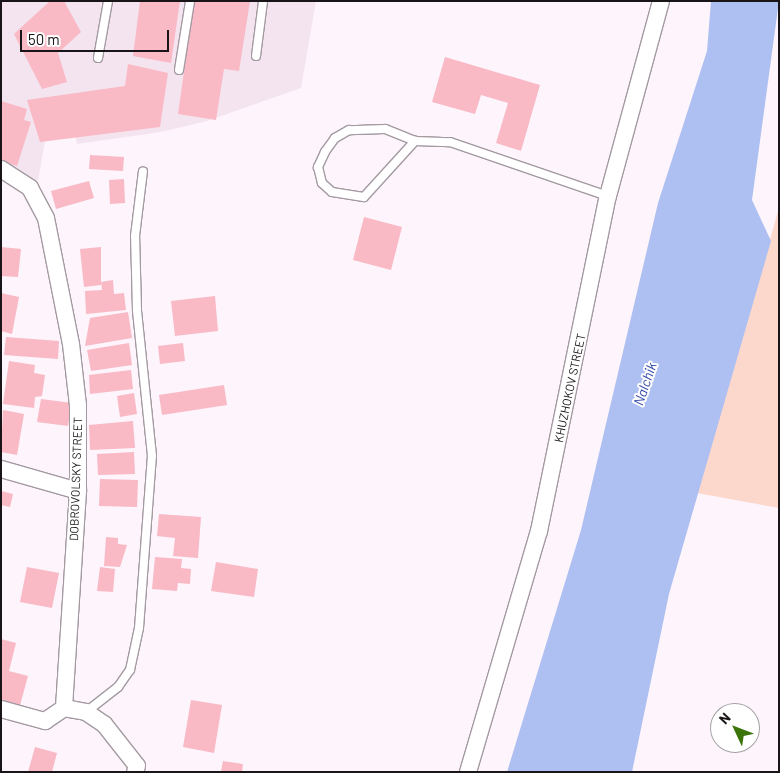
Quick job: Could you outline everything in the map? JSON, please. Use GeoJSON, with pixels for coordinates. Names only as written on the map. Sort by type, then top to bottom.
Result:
{"type":"FeatureCollection","features":[{"type":"Feature","properties":{"kind":"street","name":"KHUZHOKOV STREET"},"geometry":{"type":"LineString","coordinates":[[468,772],[539,531],[608,196],[661,1]]}},
{"type":"Feature","properties":{"kind":"street","name":"DOBROVOLSKY STREET"},"geometry":{"type":"LineString","coordinates":[[1,169],[20,178],[38,201],[58,267],[78,405],[78,491],[64,708]]}},
{"type":"Feature","properties":{"kind":"street"},"geometry":{"type":"LineString","coordinates":[[1,469],[78,491]]}},
{"type":"Feature","properties":{"kind":"street"},"geometry":{"type":"LineString","coordinates":[[1,709],[45,721],[64,708],[86,712],[123,745],[137,766],[135,772]]}},
{"type":"Feature","properties":{"kind":"lane"},"geometry":{"type":"LineString","coordinates":[[98,58],[108,1]]}},
{"type":"Feature","properties":{"kind":"lane"},"geometry":{"type":"LineString","coordinates":[[179,70],[190,1]]}},
{"type":"Feature","properties":{"kind":"lane"},"geometry":{"type":"LineString","coordinates":[[256,56],[263,1]]}},
{"type":"Feature","properties":{"kind":"lane"},"geometry":{"type":"LineString","coordinates":[[415,142],[364,197],[332,192],[322,183],[318,167],[325,152],[335,138],[350,130],[385,129],[415,142],[450,142],[608,196]]}},
{"type":"Feature","properties":{"kind":"lane"},"geometry":{"type":"LineString","coordinates":[[86,712],[118,686],[130,670],[139,628],[152,456],[137,310],[135,236],[143,171]]}},
{"type":"Feature","properties":{"kind":"shaded area"},"geometry":{"type":"Polygon","coordinates":[[[1,1],[316,1],[301,88],[207,121],[161,132],[77,144],[73,124],[47,129],[38,181],[1,165],[1,1]]]}},
{"type":"Feature","properties":{"kind":"shaded area"},"geometry":{"type":"Polygon","coordinates":[[[779,208],[779,508],[697,493],[779,208]]]}},
{"type":"Feature","properties":{"kind":"water","name":"Nalchik"},"geometry":{"type":"Polygon","coordinates":[[[711,1],[779,1],[752,200],[771,241],[669,594],[632,772],[507,772],[581,530],[658,203],[707,51],[711,1]]]}},
{"type":"Feature","properties":{"kind":"building"},"geometry":{"type":"Polygon","coordinates":[[[50,1],[64,1],[81,32],[58,53],[67,82],[42,89],[14,34],[50,1]]]}},
{"type":"Feature","properties":{"kind":"building"},"geometry":{"type":"Polygon","coordinates":[[[140,1],[180,1],[171,63],[133,56],[140,1]]]}},
{"type":"Feature","properties":{"kind":"building"},"geometry":{"type":"Polygon","coordinates":[[[194,1],[250,1],[239,71],[224,69],[216,120],[178,114],[194,1]]]}},
{"type":"Feature","properties":{"kind":"building"},"geometry":{"type":"Polygon","coordinates":[[[445,57],[540,85],[521,151],[496,143],[508,103],[481,95],[475,114],[432,102],[445,57]]]}},
{"type":"Feature","properties":{"kind":"building"},"geometry":{"type":"Polygon","coordinates":[[[128,64],[168,73],[160,127],[40,142],[27,100],[125,86],[128,64]]]}},
{"type":"Feature","properties":{"kind":"building"},"geometry":{"type":"Polygon","coordinates":[[[1,101],[27,109],[24,120],[31,122],[17,166],[1,161],[1,101]]]}},
{"type":"Feature","properties":{"kind":"building"},"geometry":{"type":"Polygon","coordinates":[[[90,155],[124,157],[123,171],[89,169],[90,155]]]}},
{"type":"Feature","properties":{"kind":"building"},"geometry":{"type":"Polygon","coordinates":[[[124,179],[125,203],[110,204],[109,180],[124,179]]]}},
{"type":"Feature","properties":{"kind":"building"},"geometry":{"type":"Polygon","coordinates":[[[89,181],[94,198],[56,209],[51,191],[89,181]]]}},
{"type":"Feature","properties":{"kind":"building"},"geometry":{"type":"Polygon","coordinates":[[[364,217],[402,227],[391,270],[353,260],[364,217]]]}},
{"type":"Feature","properties":{"kind":"building"},"geometry":{"type":"Polygon","coordinates":[[[1,247],[21,249],[18,277],[1,276],[1,247]]]}},
{"type":"Feature","properties":{"kind":"building"},"geometry":{"type":"Polygon","coordinates":[[[101,247],[101,285],[84,287],[80,249],[101,247]]]}},
{"type":"Feature","properties":{"kind":"building"},"geometry":{"type":"Polygon","coordinates":[[[113,280],[114,294],[124,293],[126,310],[86,314],[85,291],[102,290],[101,282],[113,280]]]}},
{"type":"Feature","properties":{"kind":"building"},"geometry":{"type":"Polygon","coordinates":[[[1,293],[19,297],[12,334],[1,331],[1,293]]]}},
{"type":"Feature","properties":{"kind":"building"},"geometry":{"type":"Polygon","coordinates":[[[215,296],[218,331],[175,336],[171,301],[215,296]]]}},
{"type":"Feature","properties":{"kind":"building"},"geometry":{"type":"Polygon","coordinates":[[[128,312],[132,338],[85,346],[90,318],[128,312]]]}},
{"type":"Feature","properties":{"kind":"building"},"geometry":{"type":"Polygon","coordinates":[[[6,337],[59,341],[58,359],[4,355],[6,337]]]}},
{"type":"Feature","properties":{"kind":"building"},"geometry":{"type":"Polygon","coordinates":[[[129,343],[132,365],[91,371],[87,350],[129,343]]]}},
{"type":"Feature","properties":{"kind":"building"},"geometry":{"type":"Polygon","coordinates":[[[183,343],[185,361],[160,364],[158,346],[183,343]]]}},
{"type":"Feature","properties":{"kind":"building"},"geometry":{"type":"Polygon","coordinates":[[[9,361],[35,365],[34,373],[45,375],[42,396],[35,397],[34,408],[3,404],[9,361]]]}},
{"type":"Feature","properties":{"kind":"building"},"geometry":{"type":"Polygon","coordinates":[[[131,370],[133,389],[90,394],[89,375],[131,370]]]}},
{"type":"Feature","properties":{"kind":"building"},"geometry":{"type":"Polygon","coordinates":[[[224,385],[227,405],[162,415],[159,395],[224,385]]]}},
{"type":"Feature","properties":{"kind":"building"},"geometry":{"type":"Polygon","coordinates":[[[134,393],[137,414],[120,417],[117,396],[134,393]]]}},
{"type":"Feature","properties":{"kind":"building"},"geometry":{"type":"Polygon","coordinates":[[[41,399],[72,403],[68,426],[37,422],[41,399]]]}},
{"type":"Feature","properties":{"kind":"building"},"geometry":{"type":"Polygon","coordinates":[[[3,410],[24,414],[17,455],[1,452],[3,410]]]}},
{"type":"Feature","properties":{"kind":"building"},"geometry":{"type":"Polygon","coordinates":[[[133,421],[135,448],[90,450],[89,425],[133,421]]]}},
{"type":"Feature","properties":{"kind":"building"},"geometry":{"type":"Polygon","coordinates":[[[134,452],[135,474],[98,475],[97,454],[134,452]]]}},
{"type":"Feature","properties":{"kind":"building"},"geometry":{"type":"Polygon","coordinates":[[[100,479],[138,480],[137,507],[99,506],[100,479]]]}},
{"type":"Feature","properties":{"kind":"building"},"geometry":{"type":"Polygon","coordinates":[[[1,491],[13,494],[10,507],[1,505],[1,491]]]}},
{"type":"Feature","properties":{"kind":"building"},"geometry":{"type":"Polygon","coordinates":[[[159,514],[201,517],[198,558],[173,556],[175,538],[157,536],[159,514]]]}},
{"type":"Feature","properties":{"kind":"building"},"geometry":{"type":"Polygon","coordinates":[[[106,537],[118,538],[118,544],[127,545],[120,567],[104,566],[106,537]]]}},
{"type":"Feature","properties":{"kind":"building"},"geometry":{"type":"Polygon","coordinates":[[[155,557],[182,559],[181,568],[191,569],[190,584],[178,583],[177,591],[152,589],[155,557]]]}},
{"type":"Feature","properties":{"kind":"building"},"geometry":{"type":"Polygon","coordinates":[[[216,562],[258,569],[254,597],[211,591],[216,562]]]}},
{"type":"Feature","properties":{"kind":"building"},"geometry":{"type":"Polygon","coordinates":[[[27,567],[59,573],[52,608],[20,602],[27,567]]]}},
{"type":"Feature","properties":{"kind":"building"},"geometry":{"type":"Polygon","coordinates":[[[100,567],[115,569],[113,592],[97,591],[100,567]]]}},
{"type":"Feature","properties":{"kind":"building"},"geometry":{"type":"Polygon","coordinates":[[[1,639],[16,643],[9,671],[28,676],[19,709],[1,705],[1,639]]]}},
{"type":"Feature","properties":{"kind":"building"},"geometry":{"type":"Polygon","coordinates":[[[191,700],[222,705],[214,753],[183,747],[191,700]]]}},
{"type":"Feature","properties":{"kind":"building"},"geometry":{"type":"Polygon","coordinates":[[[35,747],[57,753],[52,772],[28,772],[35,747]]]}},
{"type":"Feature","properties":{"kind":"building"},"geometry":{"type":"Polygon","coordinates":[[[223,761],[243,764],[242,772],[221,772],[223,761]]]}}]}
